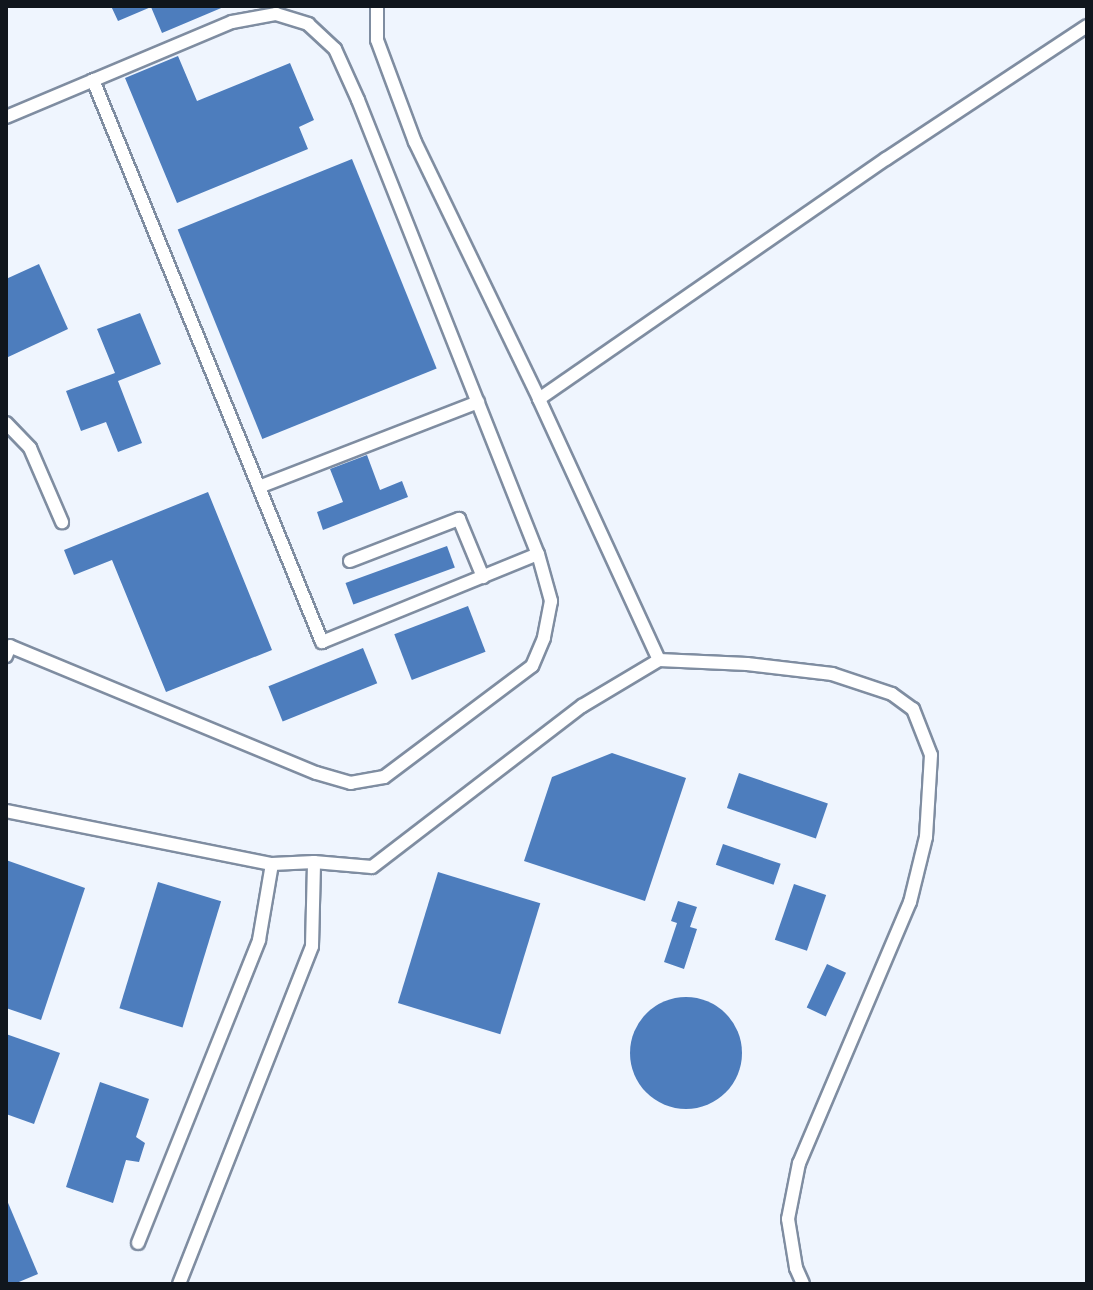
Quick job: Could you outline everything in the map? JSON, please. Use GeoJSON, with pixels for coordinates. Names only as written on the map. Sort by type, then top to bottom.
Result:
{"type":"FeatureCollection","features":[{"type":"Feature","properties":{"kind":"lane"},"geometry":{"type":"LineString","coordinates":[[377,6],[377,40],[415,142],[539,399],[659,660]]}},
{"type":"Feature","properties":{"kind":"lane"},"geometry":{"type":"LineString","coordinates":[[6,117],[232,22],[276,14],[308,24],[335,49],[538,554],[551,601],[544,638],[532,666],[384,777],[351,783],[316,773],[7,647]]}},
{"type":"Feature","properties":{"kind":"lane"},"geometry":{"type":"LineString","coordinates":[[539,399],[886,159],[1087,26]]}},
{"type":"Feature","properties":{"kind":"lane"},"geometry":{"type":"LineString","coordinates":[[93,80],[322,642],[538,554]]}},
{"type":"Feature","properties":{"kind":"lane"},"geometry":{"type":"LineString","coordinates":[[259,487],[478,402]]}},
{"type":"Feature","properties":{"kind":"lane"},"geometry":{"type":"LineString","coordinates":[[6,423],[30,448],[62,522]]}},
{"type":"Feature","properties":{"kind":"lane"},"geometry":{"type":"LineString","coordinates":[[350,561],[459,519],[483,577]]}},
{"type":"Feature","properties":{"kind":"lane"},"geometry":{"type":"LineString","coordinates":[[6,811],[272,864],[314,862],[372,867],[582,706],[659,660],[747,664],[832,674],[892,694],[913,709],[931,755],[926,837],[910,902],[799,1163],[788,1219],[796,1268],[803,1284]]}},
{"type":"Feature","properties":{"kind":"lane"},"geometry":{"type":"LineString","coordinates":[[179,1284],[312,946],[314,862]]}},
{"type":"Feature","properties":{"kind":"lane"},"geometry":{"type":"LineString","coordinates":[[138,1243],[259,940],[272,864]]}},
{"type":"Feature","properties":{"kind":"building"},"geometry":{"type":"Polygon","coordinates":[[[111,6],[226,6],[162,33],[151,7],[118,21],[111,6]]]}},
{"type":"Feature","properties":{"kind":"building"},"geometry":{"type":"Polygon","coordinates":[[[178,56],[197,101],[290,63],[314,120],[299,127],[308,149],[177,203],[125,78],[178,56]]]}},
{"type":"Feature","properties":{"kind":"building"},"geometry":{"type":"Polygon","coordinates":[[[352,159],[437,369],[262,439],[178,229],[352,159]]]}},
{"type":"Feature","properties":{"kind":"building"},"geometry":{"type":"Polygon","coordinates":[[[39,264],[68,329],[6,358],[6,279],[39,264]]]}},
{"type":"Feature","properties":{"kind":"building"},"geometry":{"type":"Polygon","coordinates":[[[140,313],[161,364],[118,381],[142,443],[118,452],[106,422],[81,431],[66,391],[115,373],[97,329],[140,313]]]}},
{"type":"Feature","properties":{"kind":"building"},"geometry":{"type":"Polygon","coordinates":[[[367,455],[380,490],[402,481],[408,497],[323,530],[317,512],[343,502],[330,469],[367,455]]]}},
{"type":"Feature","properties":{"kind":"building"},"geometry":{"type":"Polygon","coordinates":[[[208,492],[272,650],[166,692],[112,560],[74,575],[64,550],[208,492]]]}},
{"type":"Feature","properties":{"kind":"building"},"geometry":{"type":"Polygon","coordinates":[[[447,546],[455,568],[353,605],[346,583],[447,546]]]}},
{"type":"Feature","properties":{"kind":"building"},"geometry":{"type":"Polygon","coordinates":[[[468,606],[486,652],[412,680],[394,634],[468,606]]]}},
{"type":"Feature","properties":{"kind":"building"},"geometry":{"type":"Polygon","coordinates":[[[363,648],[377,683],[283,721],[268,686],[363,648]]]}},
{"type":"Feature","properties":{"kind":"building"},"geometry":{"type":"Polygon","coordinates":[[[612,753],[686,778],[645,901],[524,861],[552,777],[612,753]]]}},
{"type":"Feature","properties":{"kind":"building"},"geometry":{"type":"Polygon","coordinates":[[[739,773],[828,804],[816,839],[727,808],[739,773]]]}},
{"type":"Feature","properties":{"kind":"building"},"geometry":{"type":"Polygon","coordinates":[[[723,844],[781,864],[774,885],[716,865],[723,844]]]}},
{"type":"Feature","properties":{"kind":"building"},"geometry":{"type":"Polygon","coordinates":[[[6,860],[85,888],[41,1020],[6,1008],[6,860]]]}},
{"type":"Feature","properties":{"kind":"building"},"geometry":{"type":"Polygon","coordinates":[[[438,872],[540,903],[500,1034],[398,1003],[438,872]]]}},
{"type":"Feature","properties":{"kind":"building"},"geometry":{"type":"Polygon","coordinates":[[[158,882],[221,901],[183,1028],[119,1008],[158,882]]]}},
{"type":"Feature","properties":{"kind":"building"},"geometry":{"type":"Polygon","coordinates":[[[794,884],[826,895],[807,951],[775,940],[794,884]]]}},
{"type":"Feature","properties":{"kind":"building"},"geometry":{"type":"Polygon","coordinates":[[[678,901],[697,907],[690,927],[697,929],[684,969],[664,962],[677,923],[671,921],[678,901]]]}},
{"type":"Feature","properties":{"kind":"building"},"geometry":{"type":"Polygon","coordinates":[[[827,964],[846,973],[826,1016],[807,1008],[827,964]]]}},
{"type":"Feature","properties":{"kind":"building"},"geometry":{"type":"Polygon","coordinates":[[[686,997],[707,1001],[725,1014],[738,1032],[742,1053],[738,1074],[725,1092],[707,1105],[686,1109],[665,1105],[647,1092],[634,1074],[630,1053],[634,1032],[647,1014],[665,1001],[686,997]]]}},
{"type":"Feature","properties":{"kind":"building"},"geometry":{"type":"Polygon","coordinates":[[[6,1034],[60,1053],[34,1124],[6,1114],[6,1034]]]}},
{"type":"Feature","properties":{"kind":"building"},"geometry":{"type":"Polygon","coordinates":[[[100,1082],[149,1099],[136,1137],[145,1143],[139,1162],[126,1160],[113,1203],[66,1187],[100,1082]]]}},
{"type":"Feature","properties":{"kind":"building"},"geometry":{"type":"Polygon","coordinates":[[[6,1198],[38,1274],[14,1284],[6,1283],[6,1198]]]}}]}
